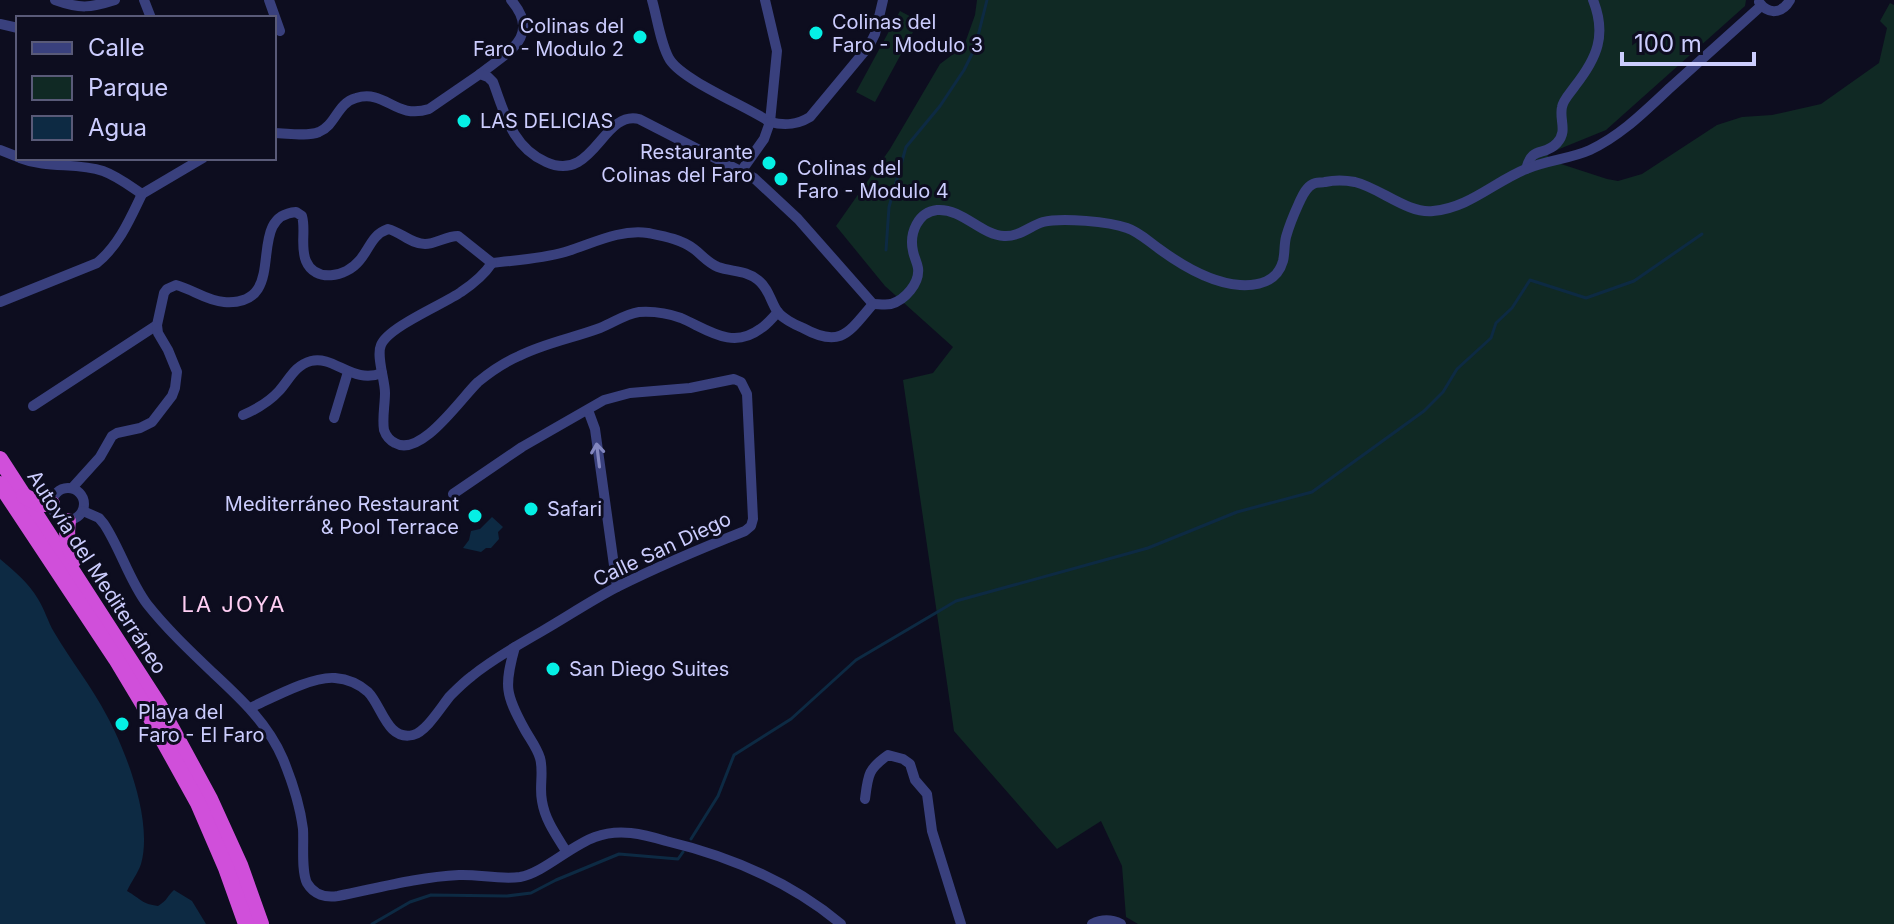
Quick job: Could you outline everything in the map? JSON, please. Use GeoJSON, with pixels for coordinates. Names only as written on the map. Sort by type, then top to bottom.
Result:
{"type":"FeatureCollection","features":[{"type":"Feature","properties":{"kind":"highway","name":"Autovía del Mediterráneo"},"geometry":{"type":"LineString","coordinates":[[0,459],[159,705],[210,799],[240,865],[261,924]]}},
{"type":"Feature","properties":{"kind":"highway","name":"Autovía del Mediterráneo"},"geometry":{"type":"LineString","coordinates":[[0,484],[150,716],[198,803],[246,924]]}},
{"type":"Feature","properties":{"kind":"highway"},"geometry":{"type":"LineString","coordinates":[[24,496],[40,504],[52,504]]}},
{"type":"Feature","properties":{"kind":"highway"},"geometry":{"type":"LineString","coordinates":[[68,521],[66,537],[69,550],[143,664],[159,705]]}},
{"type":"Feature","properties":{"kind":"street"},"geometry":{"type":"LineString","coordinates":[[55,0],[85,7],[115,0]]}},
{"type":"Feature","properties":{"kind":"street"},"geometry":{"type":"LineString","coordinates":[[276,133],[318,133],[330,124],[341,107],[356,98],[379,98],[404,111],[429,109],[480,74],[517,43],[525,26],[523,16],[511,0]]}},
{"type":"Feature","properties":{"kind":"street"},"geometry":{"type":"LineString","coordinates":[[652,0],[664,49],[674,65],[690,78],[780,125],[801,123],[819,107],[869,46],[883,0]]}},
{"type":"Feature","properties":{"kind":"street"},"geometry":{"type":"LineString","coordinates":[[742,170],[764,139],[770,122],[777,51],[765,0]]}},
{"type":"Feature","properties":{"kind":"street"},"geometry":{"type":"LineString","coordinates":[[1526,169],[1532,155],[1551,148],[1559,141],[1564,128],[1562,107],[1594,58],[1600,30],[1593,0]]}},
{"type":"Feature","properties":{"kind":"street"},"geometry":{"type":"LineString","coordinates":[[480,74],[493,82],[518,141],[528,151],[552,165],[566,167],[585,158],[617,124],[632,118],[742,170],[798,219],[873,304],[893,304],[911,290],[918,279],[919,270],[913,252],[914,230],[918,220],[936,210],[946,210],[996,235],[1008,237],[1047,221],[1083,221],[1126,228],[1197,272],[1238,285],[1257,285],[1269,281],[1278,272],[1293,217],[1304,192],[1313,184],[1353,181],[1409,206],[1430,212],[1448,209],[1473,199],[1526,169],[1588,151],[1621,133],[1760,3],[1770,11],[1785,8],[1790,0]]}},
{"type":"Feature","properties":{"kind":"street"},"geometry":{"type":"LineString","coordinates":[[276,20],[280,31]]}},
{"type":"Feature","properties":{"kind":"street"},"geometry":{"type":"LineString","coordinates":[[25,160],[49,166],[102,171],[142,194]]}},
{"type":"Feature","properties":{"kind":"street"},"geometry":{"type":"LineString","coordinates":[[0,302],[97,263],[116,243],[142,194],[200,160]]}},
{"type":"Feature","properties":{"kind":"street"},"geometry":{"type":"LineString","coordinates":[[72,488],[100,457],[112,436],[152,422],[172,396],[177,372],[157,325],[164,293],[172,286],[181,286],[221,302],[243,300],[255,294],[262,281],[270,232],[283,216],[292,212],[300,214],[304,220],[305,259],[310,268],[325,276],[338,274],[356,265],[375,236],[388,229],[426,245],[458,236],[492,263],[562,253],[629,232],[681,241],[716,266],[750,275],[767,289],[778,312],[824,337],[840,337],[849,332],[873,304]]}},
{"type":"Feature","properties":{"kind":"street"},"geometry":{"type":"LineString","coordinates":[[492,263],[485,274],[460,293],[427,310],[386,337],[381,344],[384,431],[392,442],[406,447],[415,444],[482,379],[517,356],[600,328],[636,312],[667,313],[709,333],[741,337],[759,330],[778,312]]}},
{"type":"Feature","properties":{"kind":"street"},"geometry":{"type":"LineString","coordinates":[[33,406],[157,325]]}},
{"type":"Feature","properties":{"kind":"street"},"geometry":{"type":"LineString","coordinates":[[243,415],[268,401],[292,373],[307,362],[322,361],[366,377],[382,373]]}},
{"type":"Feature","properties":{"kind":"street"},"geometry":{"type":"LineString","coordinates":[[334,418],[348,372]]}},
{"type":"Feature","properties":{"kind":"street","name":"Calle San Diego"},"geometry":{"type":"LineString","coordinates":[[250,708],[304,684],[332,678],[362,687],[370,694],[388,725],[403,735],[413,735],[424,729],[464,682],[515,647],[617,587],[745,531],[753,519],[747,394],[741,382],[734,379],[690,388],[630,393],[604,400],[522,447],[453,494]]}},
{"type":"Feature","properties":{"kind":"street"},"geometry":{"type":"LineString","coordinates":[[588,410],[595,429],[617,587]]}},
{"type":"Feature","properties":{"kind":"street"},"geometry":{"type":"LineString","coordinates":[[72,488],[83,497],[83,511],[77,518],[68,521],[58,517],[52,504],[55,494],[72,488]]}},
{"type":"Feature","properties":{"kind":"street"},"geometry":{"type":"LineString","coordinates":[[83,511],[99,518],[104,524],[145,601],[267,729],[282,757],[296,797],[303,827],[305,880],[319,894],[328,898],[417,880],[460,875],[521,877],[596,836],[633,832],[695,848],[753,870],[806,899],[841,924]]}},
{"type":"Feature","properties":{"kind":"street"},"geometry":{"type":"LineString","coordinates":[[515,647],[507,676],[507,689],[518,718],[539,755],[541,800],[550,826],[566,851]]}},
{"type":"Feature","properties":{"kind":"street"},"geometry":{"type":"LineString","coordinates":[[865,799],[868,773],[877,763],[888,755],[910,764],[915,780],[927,794],[932,831],[961,924]]}},
{"type":"Feature","properties":{"kind":"street"},"geometry":{"type":"LineString","coordinates":[[1092,924],[1103,920],[1121,924]]}},
{"type":"Feature","properties":{"kind":"green space"},"geometry":{"type":"Polygon","coordinates":[[[977,0],[1746,0],[1745,6],[1606,130],[1547,154],[1552,164],[1618,181],[1642,174],[1717,125],[1742,117],[1772,115],[1821,104],[1879,63],[1887,28],[1880,21],[1890,3],[1894,5],[1894,924],[1138,924],[1126,917],[1122,866],[1101,821],[1057,849],[954,731],[903,380],[933,373],[953,347],[885,286],[836,226],[890,149],[940,64],[964,46],[977,0]]]}},
{"type":"Feature","properties":{"kind":"green space"},"geometry":{"type":"Polygon","coordinates":[[[900,11],[919,21],[875,102],[856,92],[900,11]]]}},
{"type":"Feature","properties":{"kind":"water"},"geometry":{"type":"Polygon","coordinates":[[[492,517],[503,527],[498,532],[499,539],[491,548],[481,552],[463,548],[471,531],[480,529],[492,517]]]}},
{"type":"Feature","properties":{"kind":"water"},"geometry":{"type":"Polygon","coordinates":[[[0,559],[21,578],[43,607],[54,632],[101,705],[130,768],[141,808],[144,847],[141,864],[127,891],[158,906],[174,890],[192,901],[206,924],[0,924],[0,559]]]}},
{"type":"Feature","properties":{"kind":"waterway"},"geometry":{"type":"LineString","coordinates":[[886,250],[889,207],[906,147],[940,106],[964,70],[975,48],[987,0]]}},
{"type":"Feature","properties":{"kind":"waterway"},"geometry":{"type":"LineString","coordinates":[[691,839],[718,796],[734,755],[791,719],[856,660],[956,601],[1148,548],[1237,512],[1312,492],[1424,411],[1443,392],[1457,369],[1491,338],[1496,323],[1512,308],[1530,280],[1586,298],[1634,281],[1702,234]]}},
{"type":"Feature","properties":{"kind":"waterway"},"geometry":{"type":"LineString","coordinates":[[372,924],[410,902],[431,895],[507,896],[531,893],[619,854],[678,859],[683,852]]}},
{"type":"Feature","properties":{"kind":"place","name":"Colinas del Faro - Modulo 3"},"geometry":{"type":"Point","coordinates":[816,33]}},
{"type":"Feature","properties":{"kind":"place","name":"Colinas del Faro - Modulo 2"},"geometry":{"type":"Point","coordinates":[640,37]}},
{"type":"Feature","properties":{"kind":"place","name":"LAS DELICIAS"},"geometry":{"type":"Point","coordinates":[464,121]}},
{"type":"Feature","properties":{"kind":"place","name":"Restaurante Colinas del Faro"},"geometry":{"type":"Point","coordinates":[769,163]}},
{"type":"Feature","properties":{"kind":"place","name":"Colinas del Faro - Modulo 4"},"geometry":{"type":"Point","coordinates":[781,179]}},
{"type":"Feature","properties":{"kind":"place","name":"Safari"},"geometry":{"type":"Point","coordinates":[531,509]}},
{"type":"Feature","properties":{"kind":"place","name":"Mediterráneo Restaurant & Pool Terrace"},"geometry":{"type":"Point","coordinates":[475,516]}},
{"type":"Feature","properties":{"kind":"place","name":"San Diego Suites"},"geometry":{"type":"Point","coordinates":[553,669]}},
{"type":"Feature","properties":{"kind":"place","name":"Playa del Faro - El Faro"},"geometry":{"type":"Point","coordinates":[122,724]}},
{"type":"Feature","properties":{"kind":"district","name":"LA JOYA"},"geometry":{"type":"Point","coordinates":[234,604]}}]}
